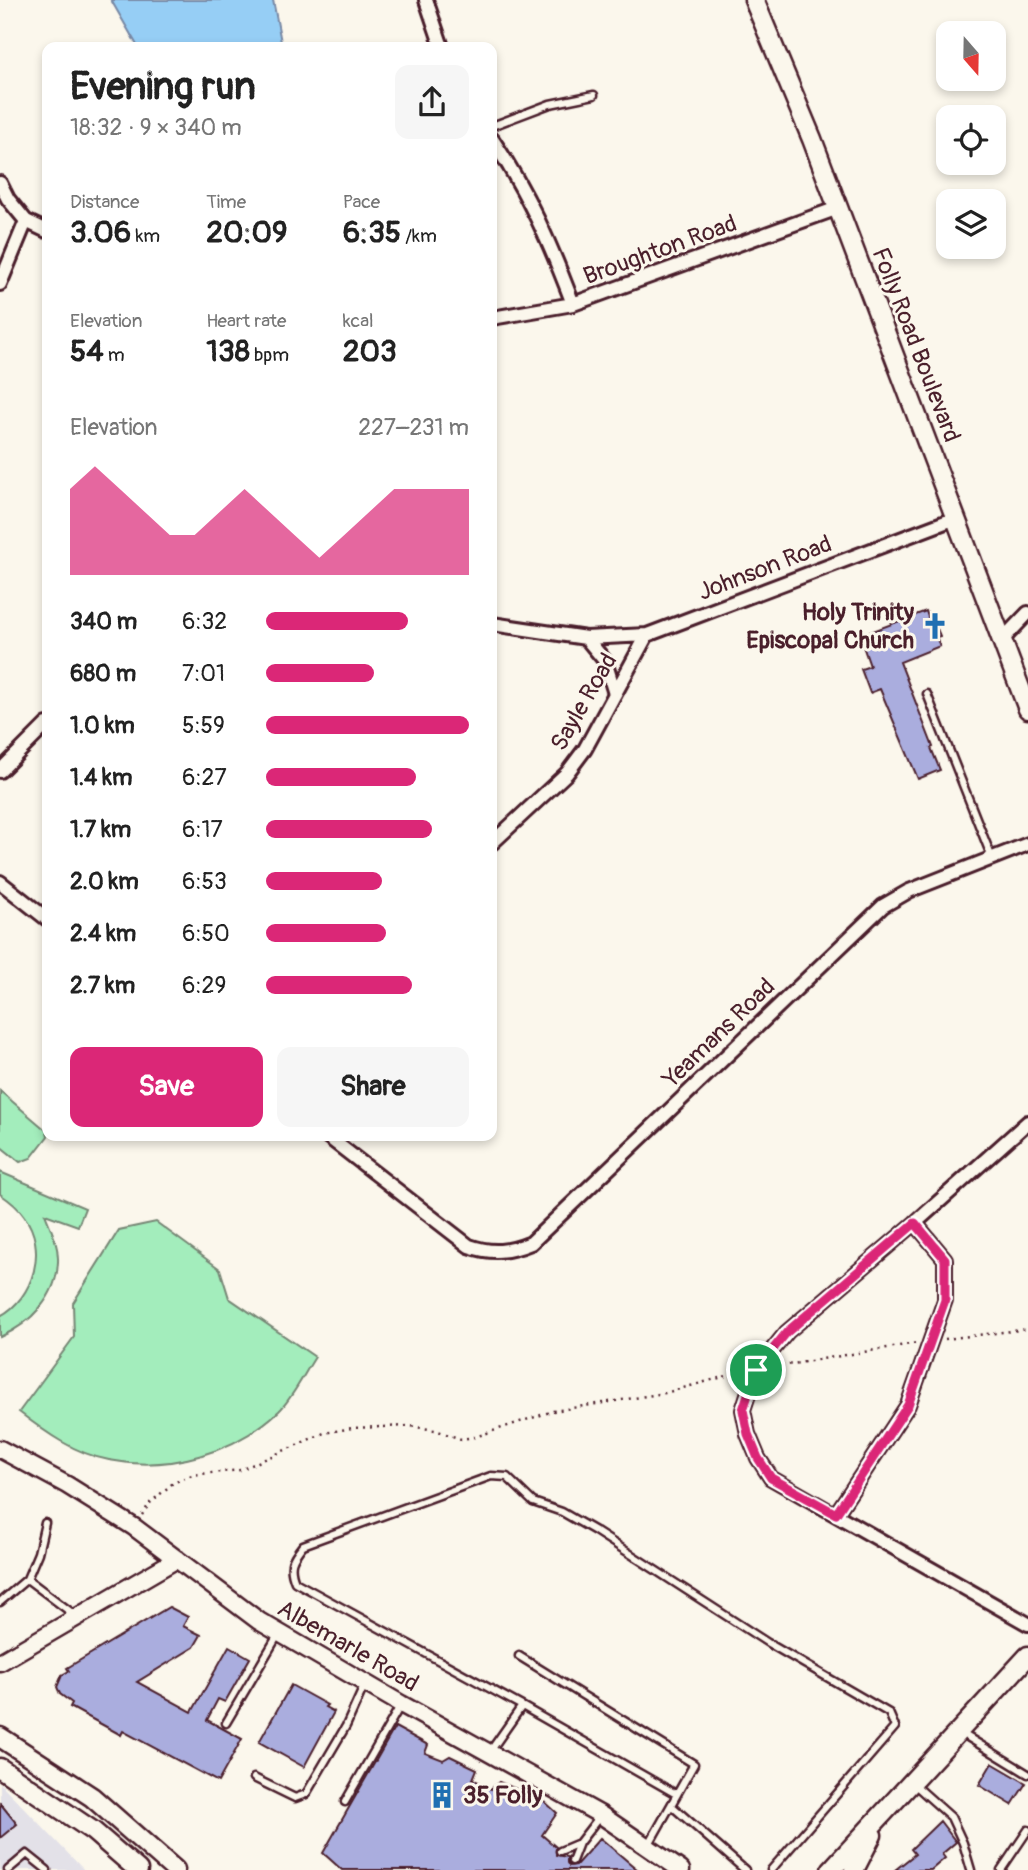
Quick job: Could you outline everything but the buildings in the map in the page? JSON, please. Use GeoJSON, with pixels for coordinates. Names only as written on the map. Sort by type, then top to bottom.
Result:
{"type":"FeatureCollection","features":[{"type":"Feature","properties":{"kind":"main road","name":"Folly Road Boulevard"},"geometry":{"type":"LineString","coordinates":[[754,0],[838,208],[1028,709]]}},
{"type":"Feature","properties":{"kind":"main road"},"geometry":{"type":"LineString","coordinates":[[831,1870],[880,1820],[1028,1656]]}},
{"type":"Feature","properties":{"kind":"main road"},"geometry":{"type":"LineString","coordinates":[[0,1737],[92,1797],[175,1870]]}},
{"type":"Feature","properties":{"kind":"main road"},"geometry":{"type":"LineString","coordinates":[[4,1770],[93,1830],[138,1870]]}},
{"type":"Feature","properties":{"kind":"main road"},"geometry":{"type":"LineString","coordinates":[[859,1865],[880,1820]]}},
{"type":"Feature","properties":{"kind":"street"},"geometry":{"type":"LineString","coordinates":[[426,0],[440,42]]}},
{"type":"Feature","properties":{"kind":"street"},"geometry":{"type":"LineString","coordinates":[[497,146],[518,178],[551,246],[573,304]]}},
{"type":"Feature","properties":{"kind":"street"},"geometry":{"type":"LineString","coordinates":[[0,183],[8,199],[26,221],[42,229]]}},
{"type":"Feature","properties":{"kind":"street","name":"Broughton Road"},"geometry":{"type":"LineString","coordinates":[[497,317],[573,304],[838,208]]}},
{"type":"Feature","properties":{"kind":"street"},"geometry":{"type":"LineString","coordinates":[[0,284],[26,221]]}},
{"type":"Feature","properties":{"kind":"street","name":"Johnson Road"},"geometry":{"type":"LineString","coordinates":[[497,625],[586,638],[647,635],[956,518]]}},
{"type":"Feature","properties":{"kind":"street"},"geometry":{"type":"LineString","coordinates":[[1001,641],[1028,613]]}},
{"type":"Feature","properties":{"kind":"street","name":"Sayle Road"},"geometry":{"type":"LineString","coordinates":[[497,838],[567,774],[584,749],[647,635]]}},
{"type":"Feature","properties":{"kind":"street"},"geometry":{"type":"LineString","coordinates":[[586,638],[605,661],[615,694]]}},
{"type":"Feature","properties":{"kind":"street"},"geometry":{"type":"LineString","coordinates":[[0,771],[42,729]]}},
{"type":"Feature","properties":{"kind":"street","name":"Yeamans Road"},"geometry":{"type":"LineString","coordinates":[[333,1141],[469,1246],[487,1252],[513,1250],[531,1242],[883,906],[909,891],[1028,844]]}},
{"type":"Feature","properties":{"kind":"street"},"geometry":{"type":"LineString","coordinates":[[0,882],[42,915]]}},
{"type":"Feature","properties":{"kind":"street"},"geometry":{"type":"LineString","coordinates":[[1028,1122],[787,1332],[756,1370],[743,1410],[748,1434],[758,1458],[771,1478],[1028,1624]]}},
{"type":"Feature","properties":{"kind":"street"},"geometry":{"type":"LineString","coordinates":[[836,1514],[908,1405],[945,1300],[945,1259],[915,1223]]}},
{"type":"Feature","properties":{"kind":"street","name":"Albemarle Road"},"geometry":{"type":"LineString","coordinates":[[0,1449],[67,1485],[134,1527],[259,1621],[365,1684],[601,1815],[681,1870]]}},
{"type":"Feature","properties":{"kind":"street"},"geometry":{"type":"LineString","coordinates":[[0,1662],[177,1559]]}},
{"type":"Feature","properties":{"kind":"lane"},"geometry":{"type":"LineString","coordinates":[[497,124],[550,104],[594,96]]}},
{"type":"Feature","properties":{"kind":"lane"},"geometry":{"type":"LineString","coordinates":[[927,694],[992,858]]}},
{"type":"Feature","properties":{"kind":"lane"},"geometry":{"type":"LineString","coordinates":[[676,1794],[295,1582],[290,1571],[293,1557],[303,1545],[491,1476],[507,1477],[533,1502],[562,1512],[595,1531],[768,1643],[889,1713],[895,1727],[771,1870]]}},
{"type":"Feature","properties":{"kind":"lane"},"geometry":{"type":"LineString","coordinates":[[0,1602],[27,1579],[38,1553],[44,1523]]}},
{"type":"Feature","properties":{"kind":"lane"},"geometry":{"type":"LineString","coordinates":[[27,1579],[78,1617]]}},
{"type":"Feature","properties":{"kind":"lane"},"geometry":{"type":"LineString","coordinates":[[226,1723],[279,1633]]}},
{"type":"Feature","properties":{"kind":"lane"},"geometry":{"type":"LineString","coordinates":[[519,1657],[694,1764],[648,1846]]}},
{"type":"Feature","properties":{"kind":"lane"},"geometry":{"type":"LineString","coordinates":[[254,1778],[295,1798],[306,1794],[346,1726],[365,1684]]}},
{"type":"Feature","properties":{"kind":"lane"},"geometry":{"type":"LineString","coordinates":[[345,1802],[401,1704]]}},
{"type":"Feature","properties":{"kind":"lane"},"geometry":{"type":"LineString","coordinates":[[488,1753],[522,1706]]}},
{"type":"Feature","properties":{"kind":"lane"},"geometry":{"type":"LineString","coordinates":[[959,1732],[1028,1774]]}},
{"type":"Feature","properties":{"kind":"lane"},"geometry":{"type":"LineString","coordinates":[[913,1783],[951,1816],[971,1870]]}},
{"type":"Feature","properties":{"kind":"lane"},"geometry":{"type":"LineString","coordinates":[[672,1805],[745,1870]]}},
{"type":"Feature","properties":{"kind":"lane"},"geometry":{"type":"LineString","coordinates":[[572,1861],[579,1843],[601,1815]]}},
{"type":"Feature","properties":{"kind":"lane"},"geometry":{"type":"LineString","coordinates":[[1001,1870],[1028,1830]]}},
{"type":"Feature","properties":{"kind":"lane"},"geometry":{"type":"LineString","coordinates":[[560,1850],[579,1843]]}},
{"type":"Feature","properties":{"kind":"lane"},"geometry":{"type":"LineString","coordinates":[[8,1870],[27,1854],[47,1870]]}},
{"type":"Feature","properties":{"kind":"path"},"geometry":{"type":"LineString","coordinates":[[134,1527],[150,1503],[173,1483],[192,1475],[240,1469],[324,1433],[352,1428],[410,1426],[461,1438],[475,1437],[553,1411],[665,1393],[732,1373],[931,1341],[1028,1329]]}},
{"type":"Feature","properties":{"kind":"shaded area"},"geometry":{"type":"Polygon","coordinates":[[[0,1783],[84,1870],[0,1870],[0,1783]]]}},
{"type":"Feature","properties":{"kind":"green space"},"geometry":{"type":"Polygon","coordinates":[[[0,1091],[42,1127],[42,1141],[44,1141],[31,1158],[20,1162],[0,1146],[0,1091]]]}},
{"type":"Feature","properties":{"kind":"green space"},"geometry":{"type":"Polygon","coordinates":[[[0,1172],[85,1208],[78,1226],[45,1214],[58,1256],[53,1287],[31,1317],[0,1337],[0,1316],[12,1308],[29,1285],[36,1257],[31,1229],[24,1216],[0,1194],[0,1172]]]}},
{"type":"Feature","properties":{"kind":"green space"},"geometry":{"type":"Polygon","coordinates":[[[156,1222],[220,1269],[229,1298],[315,1357],[279,1411],[242,1438],[200,1456],[177,1461],[132,1463],[109,1460],[72,1447],[19,1412],[74,1337],[73,1303],[119,1230],[156,1222]]]}},
{"type":"Feature","properties":{"kind":"water"},"geometry":{"type":"Polygon","coordinates":[[[111,0],[273,0],[281,42],[135,42],[111,0]]]}},
{"type":"Feature","properties":{"kind":"place","name":"Holy Trinity Episcopal Church"},"geometry":{"type":"Point","coordinates":[935,626]}},
{"type":"Feature","properties":{"kind":"place","name":"35 Folly"},"geometry":{"type":"Point","coordinates":[442,1795]}},
{"type":"Feature","properties":{"kind":"route"},"geometry":{"type":"LineString","coordinates":[[915,1223],[945,1259],[945,1300],[908,1405],[836,1514],[771,1478],[758,1458],[748,1434],[743,1410],[756,1370],[787,1332],[915,1223]]}}]}
